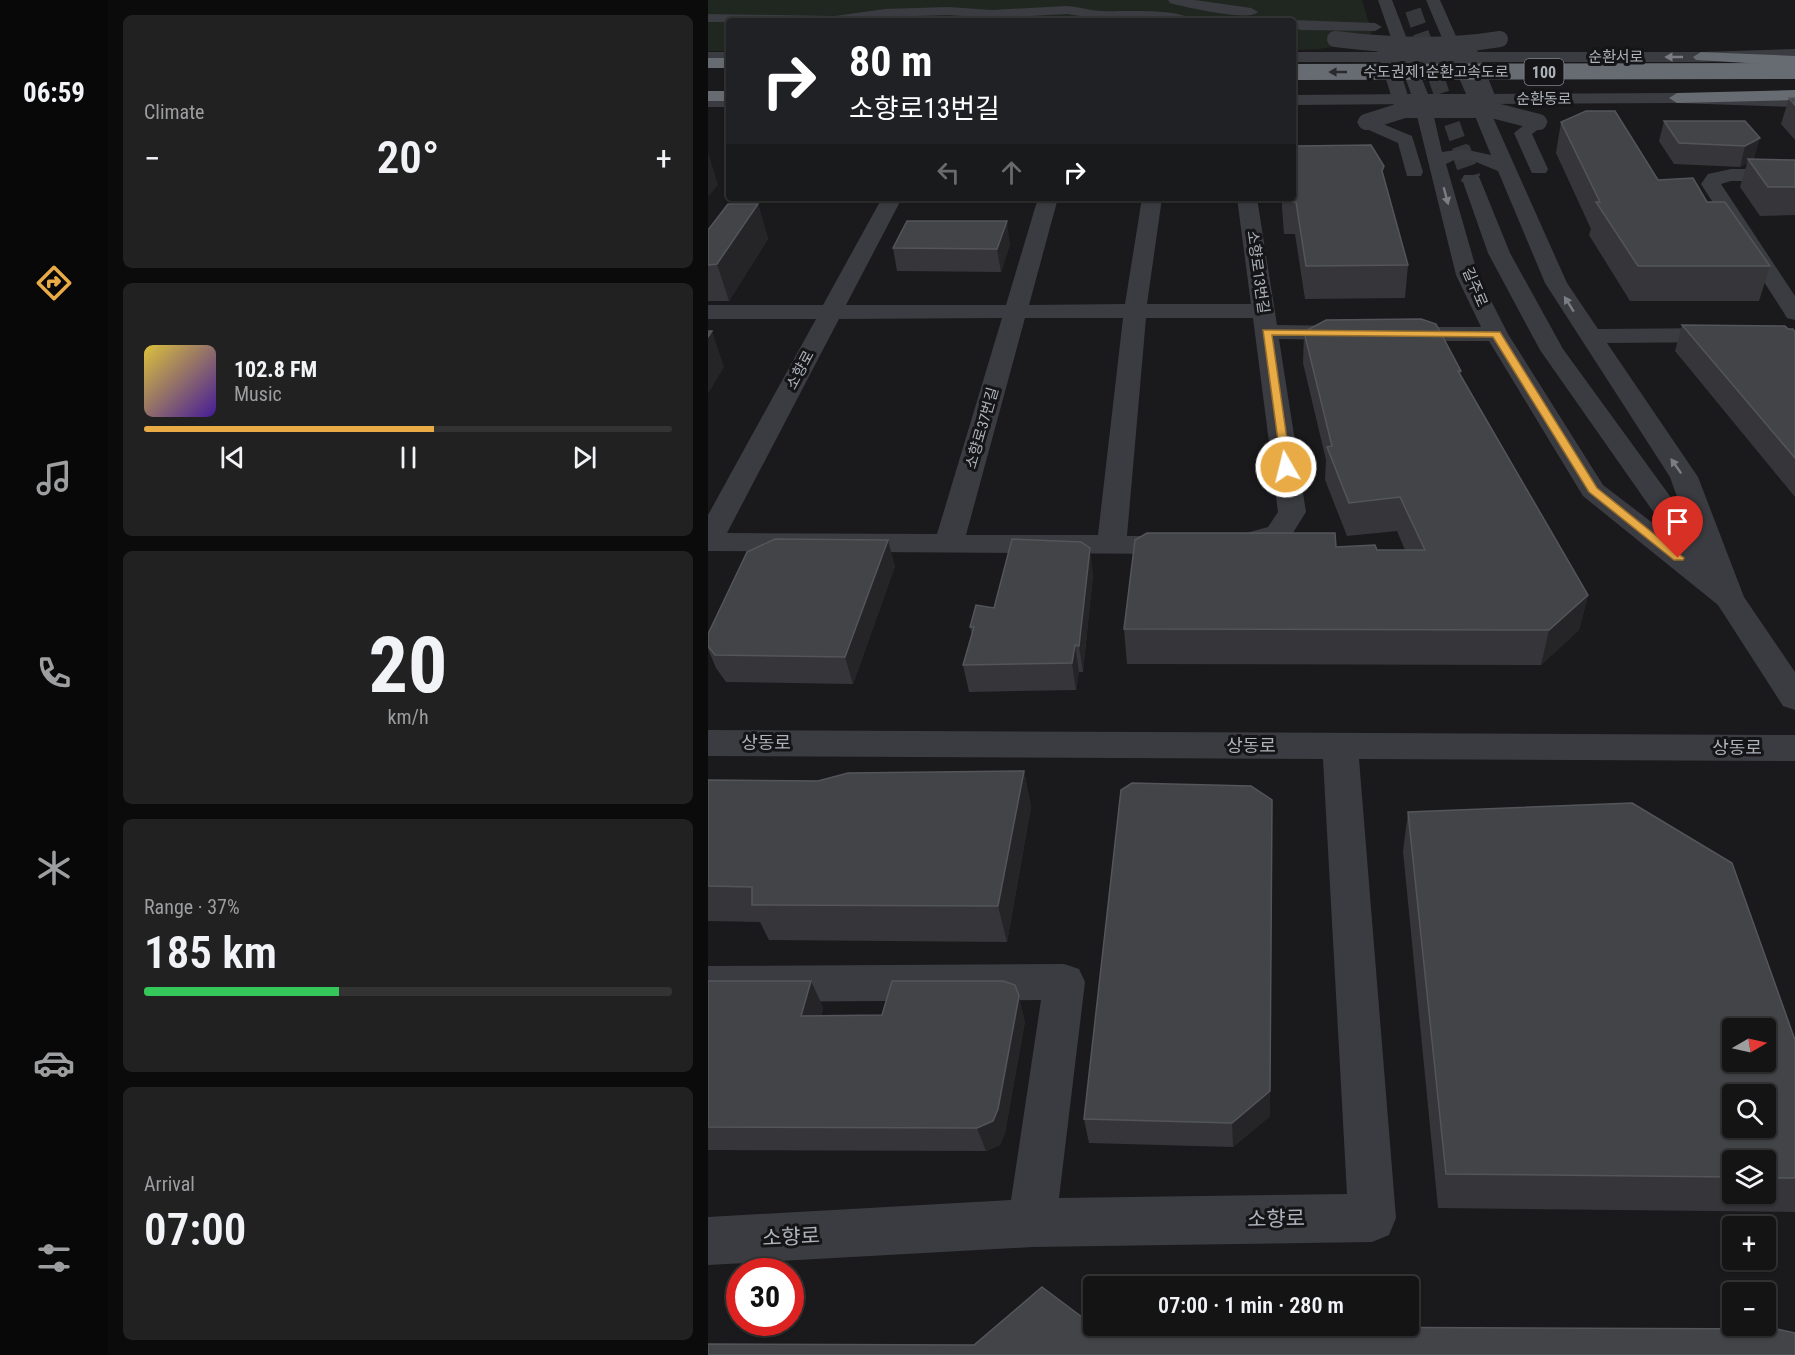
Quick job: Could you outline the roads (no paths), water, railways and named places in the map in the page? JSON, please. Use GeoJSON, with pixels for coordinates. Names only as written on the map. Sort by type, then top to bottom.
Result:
{"type":"FeatureCollection","features":[{"type":"Feature","properties":{"kind":"highway"},"geometry":{"type":"LineString","coordinates":[[1701,57],[1793,62]]}},
{"type":"Feature","properties":{"kind":"highway","name":"수도권제1순환고속도로"},"geometry":{"type":"LineString","coordinates":[[1296,72],[1793,62]]}},
{"type":"Feature","properties":{"kind":"highway"},"geometry":{"type":"LineString","coordinates":[[708,63],[726,63]]}},
{"type":"Feature","properties":{"kind":"highway"},"geometry":{"type":"LineString","coordinates":[[708,73],[726,73]]}},
{"type":"Feature","properties":{"kind":"highway","name":"수도권제1순환고속도로"},"geometry":{"type":"LineString","coordinates":[[1296,86],[1795,86]]}},
{"type":"Feature","properties":{"kind":"highway"},"geometry":{"type":"LineString","coordinates":[[708,87],[726,87]]}},
{"type":"Feature","properties":{"kind":"highway"},"geometry":{"type":"LineString","coordinates":[[1677,98],[1795,95]]}},
{"type":"Feature","properties":{"kind":"highway"},"geometry":{"type":"LineString","coordinates":[[708,96],[726,96]]}},
{"type":"Feature","properties":{"kind":"street"},"geometry":{"type":"LineString","coordinates":[[1175,0],[1252,15]]}},
{"type":"Feature","properties":{"kind":"street","name":"길주로"},"geometry":{"type":"LineString","coordinates":[[1386,0],[1384,25],[1407,58],[1413,105],[1429,137],[1467,274],[1497,334],[1593,490],[1730,598]]}},
{"type":"Feature","properties":{"kind":"street","name":"길주로"},"geometry":{"type":"LineString","coordinates":[[1433,0],[1443,24],[1462,52],[1476,99],[1556,283],[1684,477],[1730,598]]}},
{"type":"Feature","properties":{"kind":"street"},"geometry":{"type":"LineString","coordinates":[[849,18],[885,13],[948,11],[992,14],[1067,10],[1100,15],[1149,15],[1168,18]]}},
{"type":"Feature","properties":{"kind":"street"},"geometry":{"type":"LineString","coordinates":[[708,18],[726,18]]}},
{"type":"Feature","properties":{"kind":"street"},"geometry":{"type":"LineString","coordinates":[[1296,20],[1326,19],[1384,25],[1382,39],[1364,49],[1301,57]]}},
{"type":"Feature","properties":{"kind":"street"},"geometry":{"type":"LineString","coordinates":[[1443,24],[1492,48],[1533,58]]}},
{"type":"Feature","properties":{"kind":"street"},"geometry":{"type":"LineString","coordinates":[[1296,39],[1335,39],[1384,46],[1462,52],[1500,39]]}},
{"type":"Feature","properties":{"kind":"street"},"geometry":{"type":"LineString","coordinates":[[1384,46],[1413,105]]}},
{"type":"Feature","properties":{"kind":"street"},"geometry":{"type":"LineString","coordinates":[[1462,52],[1492,110]]}},
{"type":"Feature","properties":{"kind":"street","name":"순환서로"},"geometry":{"type":"LineString","coordinates":[[1301,57],[1407,58],[1462,52],[1533,58],[1701,57]]}},
{"type":"Feature","properties":{"kind":"street"},"geometry":{"type":"LineString","coordinates":[[708,57],[726,57]]}},
{"type":"Feature","properties":{"kind":"street","name":"순환동로"},"geometry":{"type":"LineString","coordinates":[[1296,100],[1413,105],[1476,99],[1677,98],[1795,102]]}},
{"type":"Feature","properties":{"kind":"street"},"geometry":{"type":"LineString","coordinates":[[1492,136],[1498,118],[1517,109],[1575,99]]}},
{"type":"Feature","properties":{"kind":"street"},"geometry":{"type":"LineString","coordinates":[[1296,100],[1348,103],[1380,110],[1406,120],[1429,137]]}},
{"type":"Feature","properties":{"kind":"street"},"geometry":{"type":"LineString","coordinates":[[708,102],[726,102]]}},
{"type":"Feature","properties":{"kind":"street"},"geometry":{"type":"LineString","coordinates":[[1413,172],[1406,140],[1366,123],[1413,105],[1492,110],[1539,122],[1523,133],[1539,169]]}},
{"type":"Feature","properties":{"kind":"street"},"geometry":{"type":"LineString","coordinates":[[1436,161],[1449,154],[1471,154],[1505,167]]}},
{"type":"Feature","properties":{"kind":"street"},"geometry":{"type":"LineString","coordinates":[[1795,175],[1731,175],[1715,178],[1711,184],[1795,313]]}},
{"type":"Feature","properties":{"kind":"street","name":"길주로"},"geometry":{"type":"LineString","coordinates":[[1471,179],[1499,254],[1552,350],[1730,598],[1795,698]]}},
{"type":"Feature","properties":{"kind":"street","name":"소향로"},"geometry":{"type":"LineString","coordinates":[[708,542],[890,201]]}},
{"type":"Feature","properties":{"kind":"street"},"geometry":{"type":"LineString","coordinates":[[1015,312],[1047,201]]}},
{"type":"Feature","properties":{"kind":"street"},"geometry":{"type":"LineString","coordinates":[[1112,544],[1135,312],[1152,201]]}},
{"type":"Feature","properties":{"kind":"street","name":"소향로13번길"},"geometry":{"type":"LineString","coordinates":[[1247,201],[1265,322],[1497,334]]}},
{"type":"Feature","properties":{"kind":"street"},"geometry":{"type":"LineString","coordinates":[[708,312],[1135,312],[1265,322],[1292,512],[1279,533],[1243,545],[708,542]]}},
{"type":"Feature","properties":{"kind":"street","name":"소향로37번길"},"geometry":{"type":"LineString","coordinates":[[949,543],[1015,312]]}},
{"type":"Feature","properties":{"kind":"street"},"geometry":{"type":"LineString","coordinates":[[1589,336],[1748,335]]}},
{"type":"Feature","properties":{"kind":"street","name":"상동로"},"geometry":{"type":"LineString","coordinates":[[708,742],[1795,748]]}},
{"type":"Feature","properties":{"kind":"street","name":"소향로"},"geometry":{"type":"LineString","coordinates":[[708,1241],[1032,1223],[1372,1218],[1340,746]]}},
{"type":"Feature","properties":{"kind":"street"},"geometry":{"type":"LineString","coordinates":[[708,984],[1064,982],[1032,1223]]}},
{"type":"Feature","properties":{"kind":"tunnel"},"geometry":{"type":"LineString","coordinates":[[1413,10],[1461,150]]}},
{"type":"Feature","properties":{"kind":"tunnel"},"geometry":{"type":"LineString","coordinates":[[1460,148],[1471,179]]}}]}
